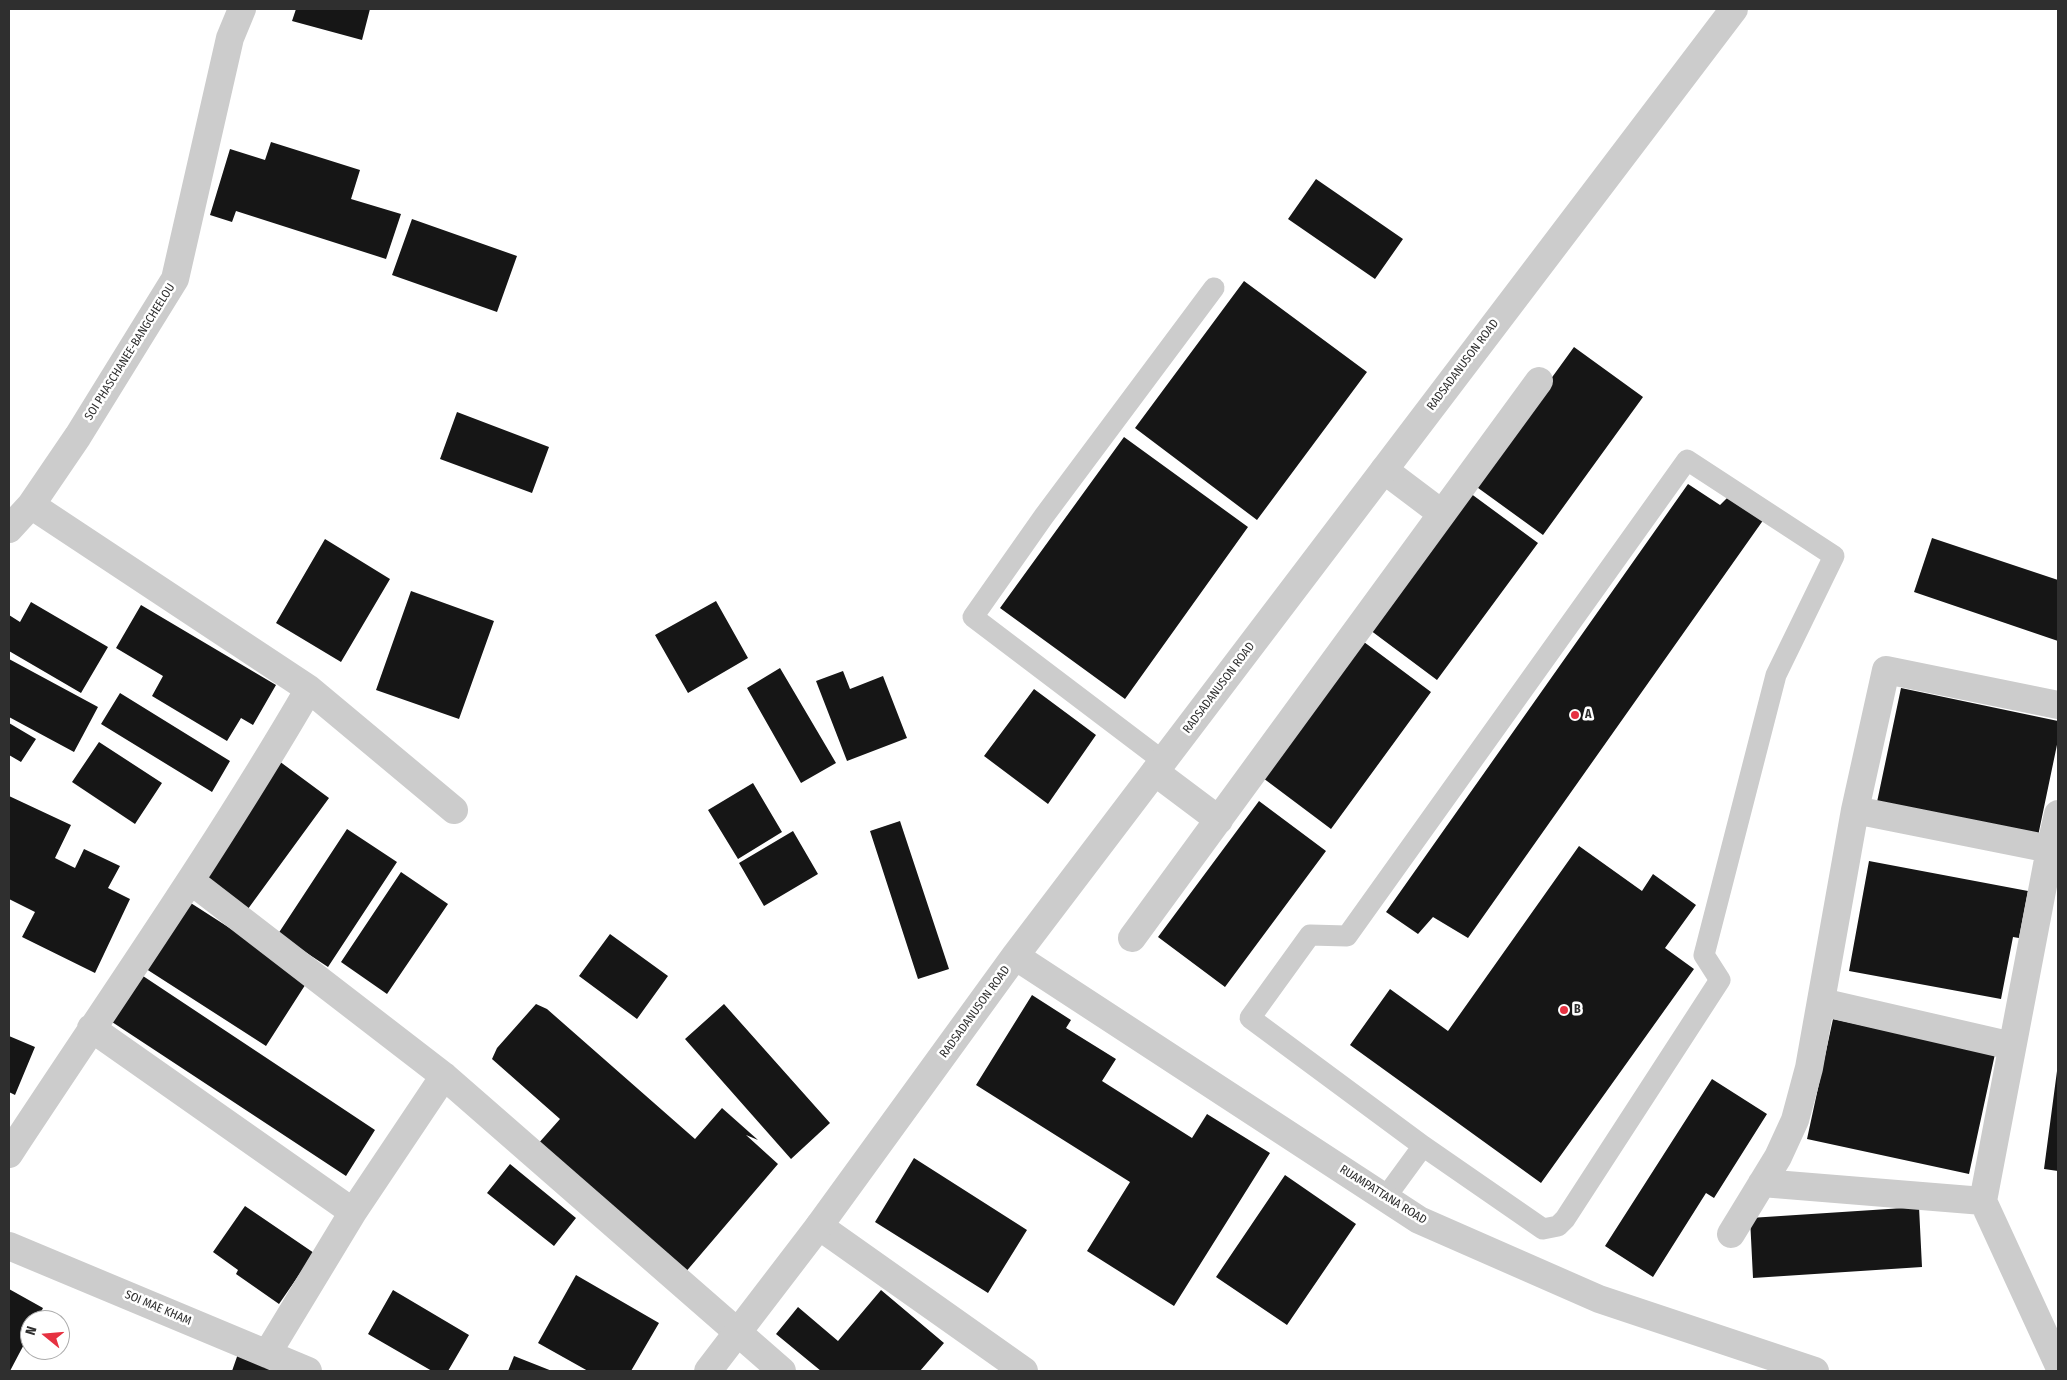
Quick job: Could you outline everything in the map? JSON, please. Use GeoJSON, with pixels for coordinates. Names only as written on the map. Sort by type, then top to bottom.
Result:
{"type":"FeatureCollection","features":[{"type":"Feature","properties":{"kind":"street","name":"SOI PHASCHANEE-BANGCHEELOU"},"geometry":{"type":"LineString","coordinates":[[9,529],[31,505],[78,436],[175,280],[230,38],[242,9]]}},
{"type":"Feature","properties":{"kind":"street","name":"RADSADANUSON ROAD"},"geometry":{"type":"LineString","coordinates":[[708,1371],[820,1226],[1015,956],[1734,9]]}},
{"type":"Feature","properties":{"kind":"street"},"geometry":{"type":"LineString","coordinates":[[1132,938],[1539,381]]}},
{"type":"Feature","properties":{"kind":"street"},"geometry":{"type":"LineString","coordinates":[[1384,470],[1441,513]]}},
{"type":"Feature","properties":{"kind":"street"},"geometry":{"type":"LineString","coordinates":[[31,505],[309,689],[454,810]]}},
{"type":"Feature","properties":{"kind":"street"},"geometry":{"type":"LineString","coordinates":[[1730,1234],[1778,1157],[1795,1120],[1810,1068],[1855,810],[1886,670],[2058,705]]}},
{"type":"Feature","properties":{"kind":"street"},"geometry":{"type":"LineString","coordinates":[[9,1154],[190,881],[276,746],[309,689]]}},
{"type":"Feature","properties":{"kind":"street"},"geometry":{"type":"LineString","coordinates":[[1159,766],[1219,820]]}},
{"type":"Feature","properties":{"kind":"street"},"geometry":{"type":"LineString","coordinates":[[1855,810],[2050,850]]}},
{"type":"Feature","properties":{"kind":"street"},"geometry":{"type":"LineString","coordinates":[[2058,814],[1983,1201],[2058,1364]]}},
{"type":"Feature","properties":{"kind":"street"},"geometry":{"type":"LineString","coordinates":[[190,881],[444,1076],[782,1371]]}},
{"type":"Feature","properties":{"kind":"street","name":"RUAMPATTANA ROAD"},"geometry":{"type":"LineString","coordinates":[[1015,956],[1419,1220],[1599,1299],[1815,1371]]}},
{"type":"Feature","properties":{"kind":"street"},"geometry":{"type":"LineString","coordinates":[[1821,1002],[2012,1046]]}},
{"type":"Feature","properties":{"kind":"street"},"geometry":{"type":"LineString","coordinates":[[91,1028],[353,1212]]}},
{"type":"Feature","properties":{"kind":"street"},"geometry":{"type":"LineString","coordinates":[[267,1354],[353,1212],[444,1076]]}},
{"type":"Feature","properties":{"kind":"street"},"geometry":{"type":"LineString","coordinates":[[1762,1183],[1983,1201]]}},
{"type":"Feature","properties":{"kind":"street"},"geometry":{"type":"LineString","coordinates":[[820,1226],[1024,1371]]}},
{"type":"Feature","properties":{"kind":"street","name":"SOI MAE KHAM"},"geometry":{"type":"LineString","coordinates":[[9,1246],[308,1371]]}},
{"type":"Feature","properties":{"kind":"lane"},"geometry":{"type":"LineString","coordinates":[[1159,766],[973,617],[1044,516],[1214,288]]}},
{"type":"Feature","properties":{"kind":"lane"},"geometry":{"type":"LineString","coordinates":[[1687,460],[1834,556],[1776,675],[1704,955],[1720,980],[1566,1219],[1558,1226],[1544,1229],[1423,1146],[1250,1018],[1310,935],[1347,936],[1687,460]]}},
{"type":"Feature","properties":{"kind":"lane"},"geometry":{"type":"LineString","coordinates":[[1384,1198],[1423,1146]]}},
{"type":"Feature","properties":{"kind":"building"},"geometry":{"type":"Polygon","coordinates":[[[296,9],[370,9],[362,40],[292,21],[296,9]]]}},
{"type":"Feature","properties":{"kind":"building"},"geometry":{"type":"Polygon","coordinates":[[[271,142],[360,170],[351,199],[401,214],[386,259],[236,211],[232,222],[210,215],[230,149],[265,160],[271,142]]]}},
{"type":"Feature","properties":{"kind":"building"},"geometry":{"type":"Polygon","coordinates":[[[1316,179],[1403,239],[1375,279],[1288,219],[1316,179]]]}},
{"type":"Feature","properties":{"kind":"building"},"geometry":{"type":"Polygon","coordinates":[[[412,219],[517,256],[497,312],[392,275],[412,219]]]}},
{"type":"Feature","properties":{"kind":"building"},"geometry":{"type":"Polygon","coordinates":[[[1244,281],[1367,372],[1257,520],[1135,428],[1244,281]]]}},
{"type":"Feature","properties":{"kind":"building"},"geometry":{"type":"Polygon","coordinates":[[[1574,347],[1643,397],[1543,535],[1474,485],[1574,347]]]}},
{"type":"Feature","properties":{"kind":"building"},"geometry":{"type":"Polygon","coordinates":[[[457,412],[549,447],[532,493],[440,459],[457,412]]]}},
{"type":"Feature","properties":{"kind":"building"},"geometry":{"type":"Polygon","coordinates":[[[1124,437],[1248,527],[1125,699],[1000,608],[1124,437]]]}},
{"type":"Feature","properties":{"kind":"building","name":"A"},"geometry":{"type":"Polygon","coordinates":[[[1688,484],[1720,505],[1729,496],[1764,519],[1468,938],[1433,917],[1418,934],[1386,912],[1688,484]]]}},
{"type":"Feature","properties":{"kind":"building"},"geometry":{"type":"Polygon","coordinates":[[[1470,493],[1538,543],[1437,680],[1370,630],[1470,493]]]}},
{"type":"Feature","properties":{"kind":"building"},"geometry":{"type":"Polygon","coordinates":[[[1932,538],[2058,580],[2058,641],[1914,592],[1932,538]]]}},
{"type":"Feature","properties":{"kind":"building"},"geometry":{"type":"Polygon","coordinates":[[[325,539],[390,579],[341,662],[276,623],[325,539]]]}},
{"type":"Feature","properties":{"kind":"building"},"geometry":{"type":"Polygon","coordinates":[[[411,591],[494,621],[459,719],[376,690],[411,591]]]}},
{"type":"Feature","properties":{"kind":"building"},"geometry":{"type":"Polygon","coordinates":[[[716,601],[748,658],[688,693],[655,635],[716,601]]]}},
{"type":"Feature","properties":{"kind":"building"},"geometry":{"type":"Polygon","coordinates":[[[31,602],[108,647],[81,693],[9,651],[9,615],[20,622],[31,602]]]}},
{"type":"Feature","properties":{"kind":"building"},"geometry":{"type":"Polygon","coordinates":[[[141,605],[276,685],[253,725],[241,718],[227,741],[152,696],[163,676],[116,648],[141,605]]]}},
{"type":"Feature","properties":{"kind":"building"},"geometry":{"type":"Polygon","coordinates":[[[1364,642],[1431,692],[1331,829],[1263,778],[1364,642]]]}},
{"type":"Feature","properties":{"kind":"building"},"geometry":{"type":"Polygon","coordinates":[[[9,659],[98,707],[74,752],[9,717],[9,659]]]}},
{"type":"Feature","properties":{"kind":"building"},"geometry":{"type":"Polygon","coordinates":[[[780,668],[836,763],[801,783],[747,688],[780,668]]]}},
{"type":"Feature","properties":{"kind":"building"},"geometry":{"type":"Polygon","coordinates":[[[843,671],[850,689],[883,676],[907,738],[847,761],[816,681],[843,671]]]}},
{"type":"Feature","properties":{"kind":"building"},"geometry":{"type":"Polygon","coordinates":[[[1901,688],[2058,721],[2058,740],[2038,836],[1877,802],[1901,688]]]}},
{"type":"Feature","properties":{"kind":"building"},"geometry":{"type":"Polygon","coordinates":[[[1034,689],[1096,735],[1048,804],[984,756],[1034,689]]]}},
{"type":"Feature","properties":{"kind":"building"},"geometry":{"type":"Polygon","coordinates":[[[120,693],[230,761],[212,792],[101,724],[120,693]]]}},
{"type":"Feature","properties":{"kind":"building"},"geometry":{"type":"Polygon","coordinates":[[[9,723],[36,739],[21,762],[9,755],[9,723]]]}},
{"type":"Feature","properties":{"kind":"building"},"geometry":{"type":"Polygon","coordinates":[[[99,742],[162,783],[135,824],[72,782],[99,742]]]}},
{"type":"Feature","properties":{"kind":"building"},"geometry":{"type":"Polygon","coordinates":[[[279,761],[329,798],[245,913],[195,878],[279,761]]]}},
{"type":"Feature","properties":{"kind":"building"},"geometry":{"type":"Polygon","coordinates":[[[753,783],[782,832],[738,859],[708,810],[753,783]]]}},
{"type":"Feature","properties":{"kind":"building"},"geometry":{"type":"Polygon","coordinates":[[[9,796],[71,825],[55,858],[75,868],[84,849],[120,866],[108,888],[130,899],[95,973],[22,937],[35,912],[9,899],[9,796]]]}},
{"type":"Feature","properties":{"kind":"building"},"geometry":{"type":"Polygon","coordinates":[[[1259,801],[1326,851],[1225,987],[1158,937],[1259,801]]]}},
{"type":"Feature","properties":{"kind":"building"},"geometry":{"type":"Polygon","coordinates":[[[900,821],[949,969],[918,979],[870,831],[900,821]]]}},
{"type":"Feature","properties":{"kind":"building"},"geometry":{"type":"Polygon","coordinates":[[[347,829],[397,862],[328,967],[278,934],[347,829]]]}},
{"type":"Feature","properties":{"kind":"building"},"geometry":{"type":"Polygon","coordinates":[[[793,831],[818,874],[764,906],[739,863],[793,831]]]}},
{"type":"Feature","properties":{"kind":"building","name":"B"},"geometry":{"type":"Polygon","coordinates":[[[1579,846],[1642,891],[1653,874],[1696,905],[1665,948],[1694,969],[1541,1183],[1350,1045],[1390,989],[1448,1031],[1579,846]]]}},
{"type":"Feature","properties":{"kind":"building"},"geometry":{"type":"Polygon","coordinates":[[[1869,861],[2028,891],[2019,938],[2013,937],[2001,999],[1849,971],[1869,861]]]}},
{"type":"Feature","properties":{"kind":"building"},"geometry":{"type":"Polygon","coordinates":[[[401,872],[448,904],[387,994],[341,962],[401,872]]]}},
{"type":"Feature","properties":{"kind":"building"},"geometry":{"type":"Polygon","coordinates":[[[183,898],[309,979],[266,1046],[140,965],[183,898]]]}},
{"type":"Feature","properties":{"kind":"building"},"geometry":{"type":"Polygon","coordinates":[[[610,934],[668,976],[637,1019],[579,976],[610,934]]]}},
{"type":"Feature","properties":{"kind":"building"},"geometry":{"type":"Polygon","coordinates":[[[140,974],[375,1130],[346,1176],[109,1020],[140,974]]]}},
{"type":"Feature","properties":{"kind":"building"},"geometry":{"type":"Polygon","coordinates":[[[1032,995],[1071,1020],[1066,1028],[1116,1059],[1102,1081],[1192,1138],[1207,1114],[1270,1153],[1174,1306],[1087,1251],[1130,1182],[976,1085],[1032,995]]]}},
{"type":"Feature","properties":{"kind":"building"},"geometry":{"type":"Polygon","coordinates":[[[536,1004],[547,1009],[695,1139],[722,1108],[758,1140],[746,1135],[778,1164],[684,1274],[537,1145],[560,1119],[492,1059],[497,1048],[536,1004]]]}},
{"type":"Feature","properties":{"kind":"building"},"geometry":{"type":"Polygon","coordinates":[[[724,1004],[830,1123],[791,1159],[685,1039],[724,1004]]]}},
{"type":"Feature","properties":{"kind":"building"},"geometry":{"type":"Polygon","coordinates":[[[1833,1019],[1995,1054],[1969,1174],[1807,1139],[1833,1019]]]}},
{"type":"Feature","properties":{"kind":"building"},"geometry":{"type":"Polygon","coordinates":[[[9,1036],[35,1047],[15,1095],[9,1092],[9,1036]]]}},
{"type":"Feature","properties":{"kind":"building"},"geometry":{"type":"Polygon","coordinates":[[[2058,1071],[2058,1171],[2044,1169],[2058,1071]]]}},
{"type":"Feature","properties":{"kind":"building"},"geometry":{"type":"Polygon","coordinates":[[[1712,1079],[1767,1114],[1714,1198],[1706,1193],[1653,1277],[1605,1246],[1712,1079]]]}},
{"type":"Feature","properties":{"kind":"building"},"geometry":{"type":"Polygon","coordinates":[[[914,1158],[1027,1230],[988,1293],[875,1222],[914,1158]]]}},
{"type":"Feature","properties":{"kind":"building"},"geometry":{"type":"Polygon","coordinates":[[[510,1164],[576,1218],[554,1246],[487,1193],[510,1164]]]}},
{"type":"Feature","properties":{"kind":"building"},"geometry":{"type":"Polygon","coordinates":[[[1285,1175],[1356,1224],[1287,1325],[1216,1277],[1285,1175]]]}},
{"type":"Feature","properties":{"kind":"building"},"geometry":{"type":"Polygon","coordinates":[[[245,1206],[314,1253],[279,1304],[236,1274],[238,1270],[213,1252],[245,1206]]]}},
{"type":"Feature","properties":{"kind":"building"},"geometry":{"type":"Polygon","coordinates":[[[1919,1207],[1922,1267],[1753,1278],[1750,1218],[1919,1207]]]}},
{"type":"Feature","properties":{"kind":"building"},"geometry":{"type":"Polygon","coordinates":[[[576,1275],[659,1323],[631,1371],[588,1371],[538,1343],[576,1275]]]}},
{"type":"Feature","properties":{"kind":"building"},"geometry":{"type":"Polygon","coordinates":[[[9,1289],[43,1308],[42,1310],[20,1310],[20,1352],[10,1371],[9,1289]]]}},
{"type":"Feature","properties":{"kind":"building"},"geometry":{"type":"Polygon","coordinates":[[[393,1290],[469,1335],[448,1371],[432,1371],[368,1334],[393,1290]]]}},
{"type":"Feature","properties":{"kind":"building"},"geometry":{"type":"Polygon","coordinates":[[[881,1290],[944,1343],[920,1371],[821,1371],[776,1334],[798,1307],[838,1341],[881,1290]]]}},
{"type":"Feature","properties":{"kind":"building"},"geometry":{"type":"Polygon","coordinates":[[[239,1351],[288,1371],[232,1371],[239,1351]]]}},
{"type":"Feature","properties":{"kind":"building"},"geometry":{"type":"Polygon","coordinates":[[[514,1356],[552,1371],[508,1371],[514,1356]]]}},
{"type":"Feature","properties":{"kind":"place","name":"A"},"geometry":{"type":"Point","coordinates":[1575,715]}},
{"type":"Feature","properties":{"kind":"place","name":"B"},"geometry":{"type":"Point","coordinates":[1564,1010]}}]}
